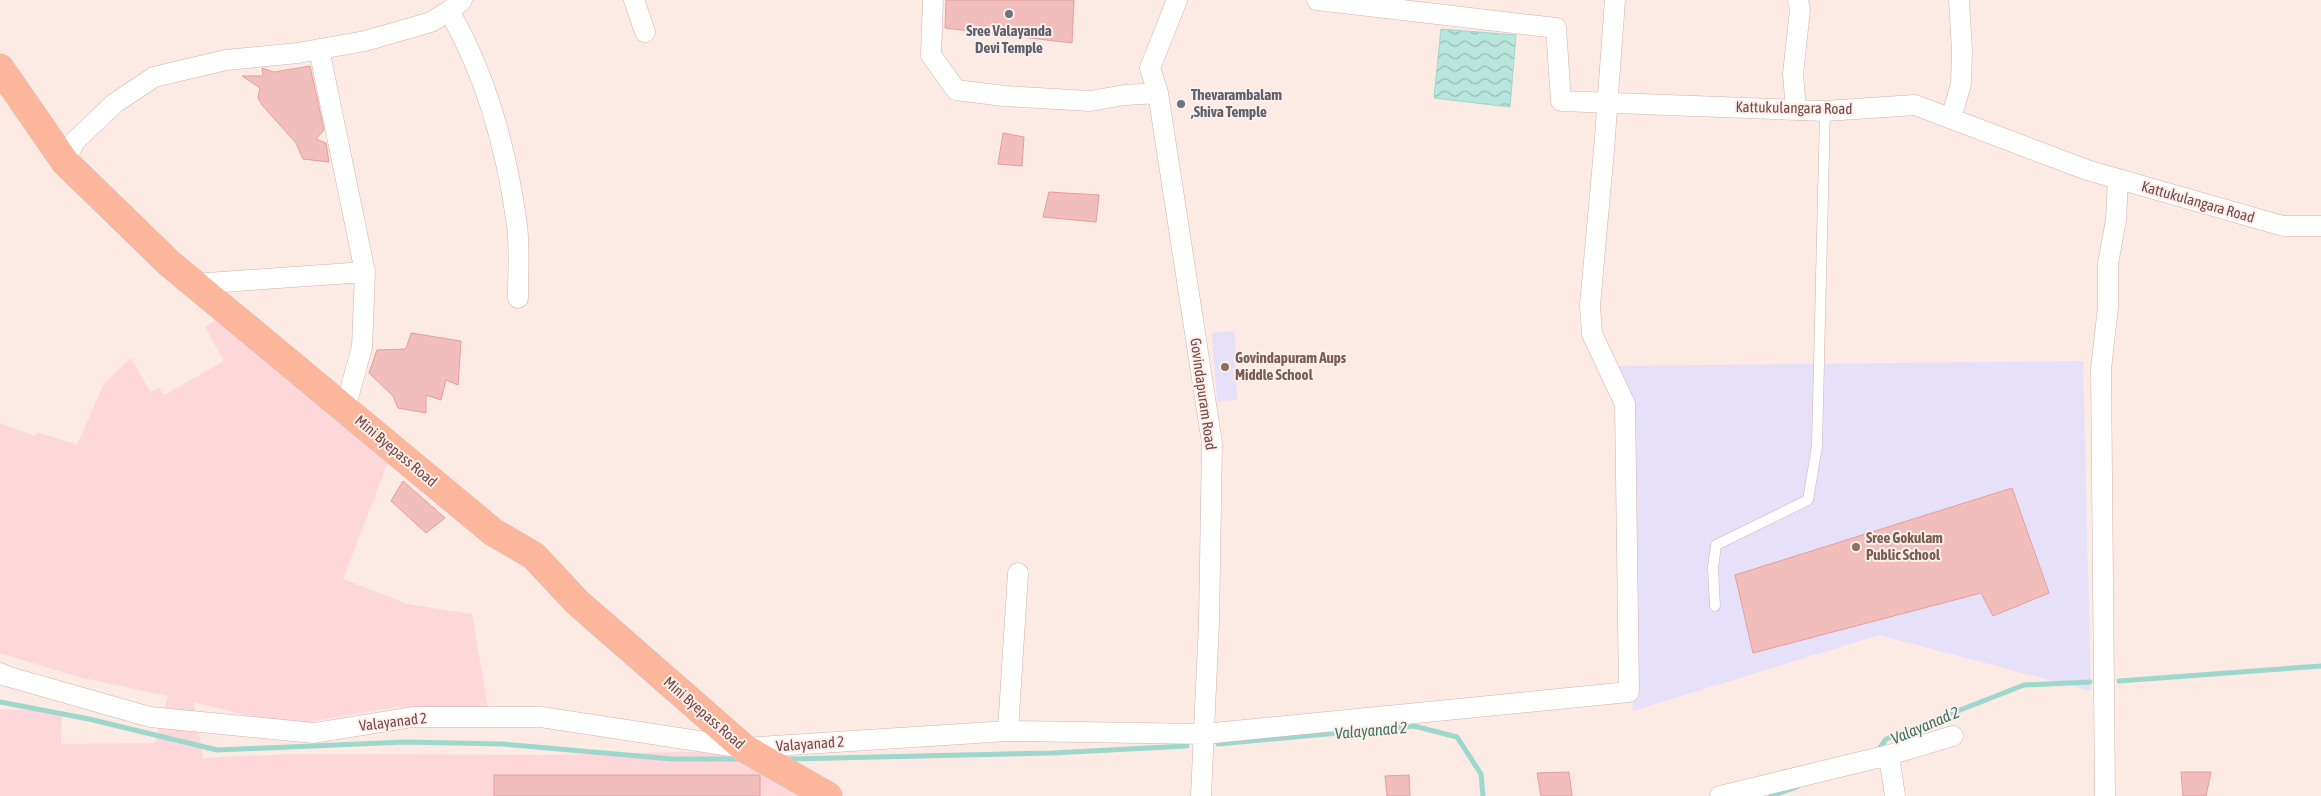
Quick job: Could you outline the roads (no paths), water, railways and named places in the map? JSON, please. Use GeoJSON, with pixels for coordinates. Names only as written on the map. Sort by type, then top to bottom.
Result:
{"type":"FeatureCollection","features":[{"type":"Feature","properties":{"kind":"main road","name":"Mini Byepass Road"},"geometry":{"type":"LineString","coordinates":[[0,68],[22,97],[65,162],[169,263],[493,532],[534,556],[577,602],[744,748],[828,796]]}},
{"type":"Feature","properties":{"kind":"street"},"geometry":{"type":"LineString","coordinates":[[634,0],[645,32]]}},
{"type":"Feature","properties":{"kind":"street"},"geometry":{"type":"LineString","coordinates":[[933,0],[932,55],[956,90],[1004,96],[1090,101],[1125,95],[1158,93]]}},
{"type":"Feature","properties":{"kind":"street","name":"Govindapuram Road"},"geometry":{"type":"LineString","coordinates":[[1177,0],[1150,68],[1158,93],[1212,443],[1209,622],[1201,796]]}},
{"type":"Feature","properties":{"kind":"street","name":"Kattukulangara Road"},"geometry":{"type":"LineString","coordinates":[[1317,0],[1556,28],[1561,101],[1825,111],[1915,105],[2087,170],[2283,226],[2321,226]]}},
{"type":"Feature","properties":{"kind":"street"},"geometry":{"type":"LineString","coordinates":[[1606,102],[1615,0]]}},
{"type":"Feature","properties":{"kind":"street"},"geometry":{"type":"LineString","coordinates":[[1796,110],[1793,74],[1800,10],[1798,0]]}},
{"type":"Feature","properties":{"kind":"street"},"geometry":{"type":"LineString","coordinates":[[1951,119],[1961,84],[1962,51],[1958,0]]}},
{"type":"Feature","properties":{"kind":"street"},"geometry":{"type":"LineString","coordinates":[[65,162],[75,141],[115,103],[154,77],[226,60],[319,49],[365,41],[432,22],[456,5],[463,35],[487,97],[503,155],[517,227],[518,298]]}},
{"type":"Feature","properties":{"kind":"street"},"geometry":{"type":"LineString","coordinates":[[319,49],[365,272],[362,347],[345,409]]}},
{"type":"Feature","properties":{"kind":"street","name":"Valayanad 2"},"geometry":{"type":"LineString","coordinates":[[0,673],[150,717],[314,733],[413,716],[541,717],[744,748],[1008,731],[1204,734],[1629,692],[1625,404],[1592,334],[1590,305],[1604,150],[1606,102]]}},
{"type":"Feature","properties":{"kind":"street"},"geometry":{"type":"LineString","coordinates":[[2105,796],[2101,369],[2108,307],[2108,264],[2116,220],[2118,179]]}},
{"type":"Feature","properties":{"kind":"street"},"geometry":{"type":"LineString","coordinates":[[194,284],[365,272]]}},
{"type":"Feature","properties":{"kind":"street"},"geometry":{"type":"LineString","coordinates":[[1008,731],[1018,574]]}},
{"type":"Feature","properties":{"kind":"street"},"geometry":{"type":"LineString","coordinates":[[1720,796],[1781,789],[1953,736]]}},
{"type":"Feature","properties":{"kind":"street"},"geometry":{"type":"LineString","coordinates":[[1889,755],[1895,796]]}},
{"type":"Feature","properties":{"kind":"lane"},"geometry":{"type":"LineString","coordinates":[[1715,606],[1713,568],[1716,545],[1808,500],[1817,446],[1825,111]]}},
{"type":"Feature","properties":{"kind":"water"},"geometry":{"type":"Polygon","coordinates":[[[1441,29],[1516,35],[1510,107],[1434,98],[1441,29]]]}},
{"type":"Feature","properties":{"kind":"waterway","name":"Valayanad 2"},"geometry":{"type":"LineString","coordinates":[[2119,681],[2321,666]]}},
{"type":"Feature","properties":{"kind":"waterway","name":"Valayanad 2"},"geometry":{"type":"LineString","coordinates":[[1878,751],[1886,739],[2024,685],[2090,682]]}},
{"type":"Feature","properties":{"kind":"waterway"},"geometry":{"type":"LineString","coordinates":[[0,702],[89,719],[217,750],[405,742],[503,744],[672,759],[738,759]]}},
{"type":"Feature","properties":{"kind":"waterway","name":"Valayanad 2"},"geometry":{"type":"LineString","coordinates":[[1218,744],[1414,726],[1457,737],[1481,774],[1483,796]]}},
{"type":"Feature","properties":{"kind":"waterway"},"geometry":{"type":"LineString","coordinates":[[790,759],[1052,753],[1187,746]]}},
{"type":"Feature","properties":{"kind":"waterway","name":"Valayanad 2"},"geometry":{"type":"LineString","coordinates":[[1771,796],[1797,787]]}},
{"type":"Feature","properties":{"kind":"place","name":"Sree Valayanda Devi Temple"},"geometry":{"type":"Point","coordinates":[1009,14]}},
{"type":"Feature","properties":{"kind":"place","name":"Thevarambalam ,Shiva Temple"},"geometry":{"type":"Point","coordinates":[1181,104]}},
{"type":"Feature","properties":{"kind":"place","name":"Govindapuram Aups Middle School"},"geometry":{"type":"Point","coordinates":[1225,367]}},
{"type":"Feature","properties":{"kind":"place","name":"Sree Gokulam Public School"},"geometry":{"type":"Point","coordinates":[1856,547]}}]}
